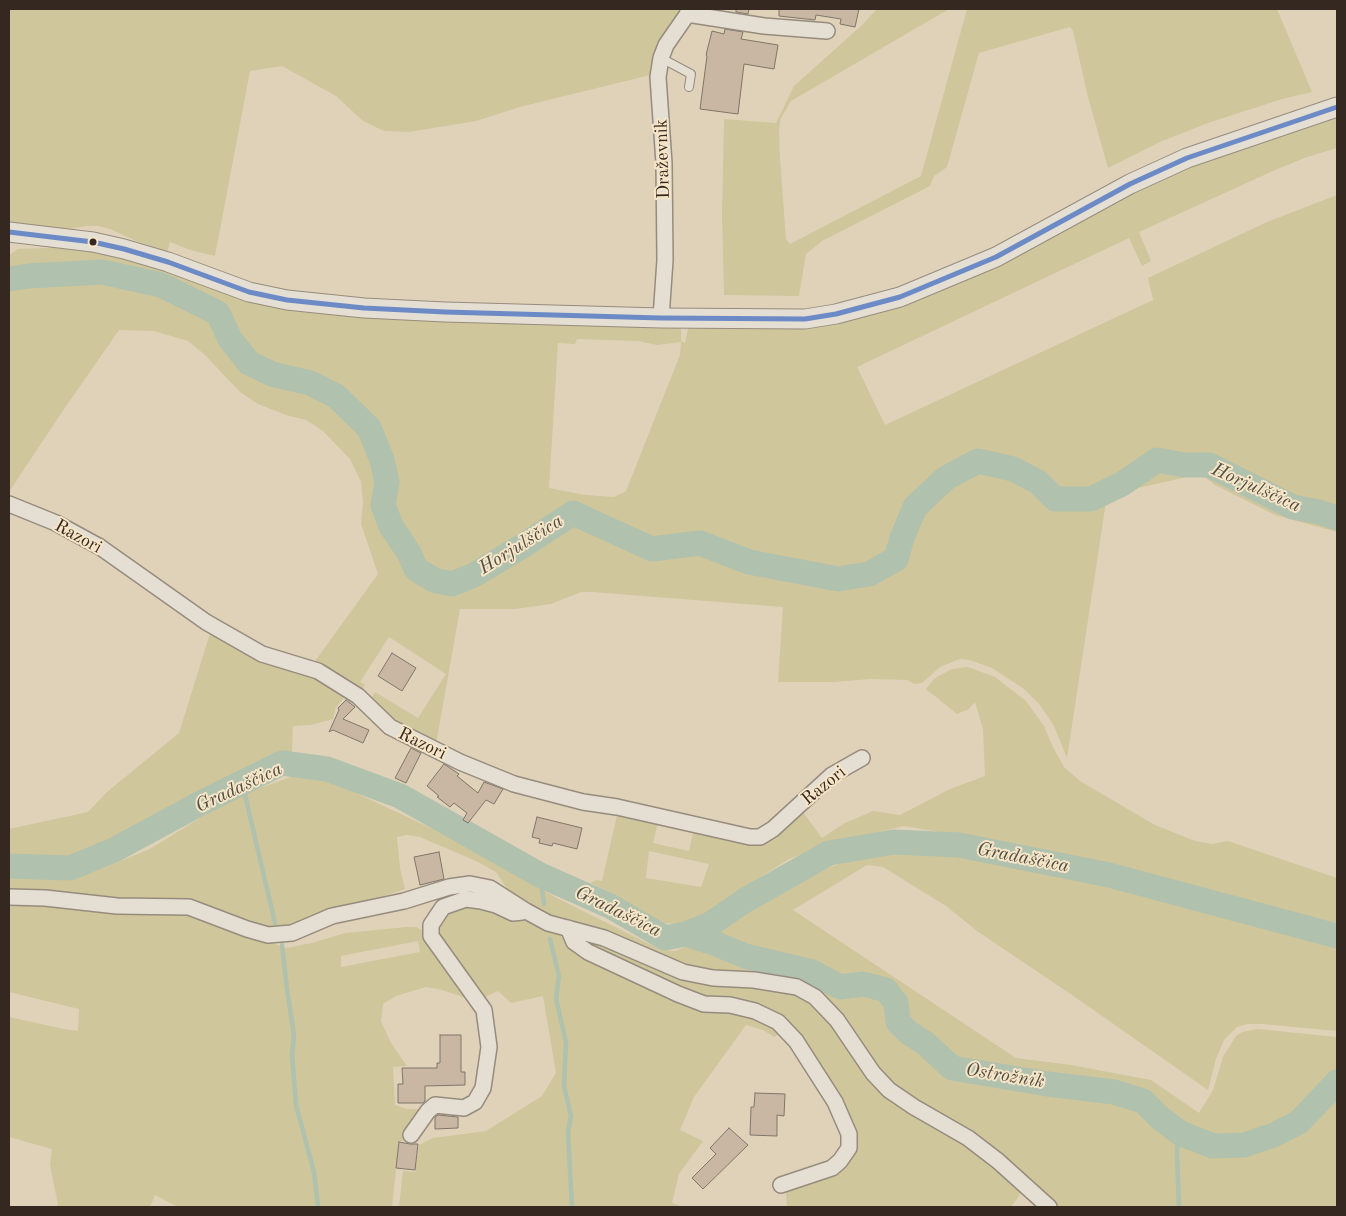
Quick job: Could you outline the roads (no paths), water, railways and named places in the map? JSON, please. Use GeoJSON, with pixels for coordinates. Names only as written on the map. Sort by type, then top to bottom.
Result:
{"type":"FeatureCollection","features":[{"type":"Feature","properties":{"kind":"street"},"geometry":{"type":"LineString","coordinates":[[689,11],[764,26],[827,31]]}},
{"type":"Feature","properties":{"kind":"street","name":"Draževnik"},"geometry":{"type":"LineString","coordinates":[[661,318],[665,214],[664,163],[658,77],[661,58],[666,46],[689,11]]}},
{"type":"Feature","properties":{"kind":"street"},"geometry":{"type":"LineString","coordinates":[[9,232],[93,242],[124,249],[168,262],[249,292],[287,300],[364,308],[661,318],[805,319],[836,314],[900,297],[996,257],[1130,184],[1187,158],[1337,107]]}},
{"type":"Feature","properties":{"kind":"street","name":"Razori"},"geometry":{"type":"LineString","coordinates":[[9,504],[56,523],[100,547],[206,622],[262,654],[318,671],[358,696],[390,728],[460,762],[514,784],[583,802],[618,807],[750,837],[760,837],[773,829],[832,775],[862,758]]}},
{"type":"Feature","properties":{"kind":"street"},"geometry":{"type":"LineString","coordinates":[[9,897],[45,898],[117,906],[189,907],[268,935],[292,933],[332,916],[404,901],[449,887],[470,884],[490,888],[548,923],[604,938],[683,972],[713,978],[754,980],[797,987],[815,998],[837,1020],[873,1073],[889,1090],[914,1107],[968,1138],[998,1161],[1049,1207]]}},
{"type":"Feature","properties":{"kind":"street"},"geometry":{"type":"LineString","coordinates":[[411,1135],[428,1111],[435,1105],[464,1108],[475,1102],[483,1088],[489,1047],[484,1010],[431,936],[431,925],[443,907],[466,899],[481,900],[513,914],[526,911]]}},
{"type":"Feature","properties":{"kind":"street"},"geometry":{"type":"LineString","coordinates":[[568,928],[574,942],[588,952],[704,1004],[730,1005],[755,1011],[778,1022],[796,1041],[835,1102],[849,1134],[849,1148],[840,1161],[832,1168],[781,1184]]}},
{"type":"Feature","properties":{"kind":"lane"},"geometry":{"type":"LineString","coordinates":[[661,58],[691,74],[689,87]]}},
{"type":"Feature","properties":{"kind":"waterway","name":"Horjulščica"},"geometry":{"type":"LineString","coordinates":[[9,279],[28,276],[102,272],[161,285],[218,313],[230,339],[249,363],[272,374],[310,383],[336,396],[369,428],[382,460],[387,482],[383,505],[391,526],[409,553],[416,569],[434,580],[452,584],[474,575],[573,513],[652,549],[700,543],[749,562],[838,579],[869,574],[896,559],[902,538],[915,507],[946,478],[978,461],[1013,469],[1038,482],[1055,499],[1091,499],[1122,484],[1157,460],[1184,465],[1209,465],[1293,507],[1337,518]]}},
{"type":"Feature","properties":{"kind":"waterway","name":"Gradaščica"},"geometry":{"type":"LineString","coordinates":[[9,866],[70,868],[114,850],[199,804],[282,763],[327,769],[400,796],[540,875],[610,906],[665,938],[686,934],[709,925],[744,901],[829,853],[894,842],[959,845],[1109,875],[1337,936]]}},
{"type":"Feature","properties":{"kind":"waterway"},"geometry":{"type":"LineString","coordinates":[[242,782],[275,923]]}},
{"type":"Feature","properties":{"kind":"waterway"},"geometry":{"type":"LineString","coordinates":[[540,875],[544,904]]}},
{"type":"Feature","properties":{"kind":"waterway","name":"Ostrožnik"},"geometry":{"type":"LineString","coordinates":[[686,934],[745,956],[812,972],[840,987],[863,984],[886,990],[896,1003],[898,1022],[909,1033],[925,1043],[952,1068],[1048,1084],[1114,1092],[1143,1101],[1159,1117],[1180,1133],[1213,1146],[1244,1145],[1274,1135],[1299,1122],[1337,1082]]}},
{"type":"Feature","properties":{"kind":"waterway"},"geometry":{"type":"LineString","coordinates":[[550,939],[559,976],[556,999],[566,1042],[564,1086],[571,1116],[568,1132],[572,1207]]}},
{"type":"Feature","properties":{"kind":"waterway"},"geometry":{"type":"LineString","coordinates":[[282,945],[294,1035],[292,1055],[296,1105],[314,1172],[318,1207]]}},
{"type":"Feature","properties":{"kind":"waterway"},"geometry":{"type":"LineString","coordinates":[[1179,1207],[1177,1150],[1180,1133]]}}]}
